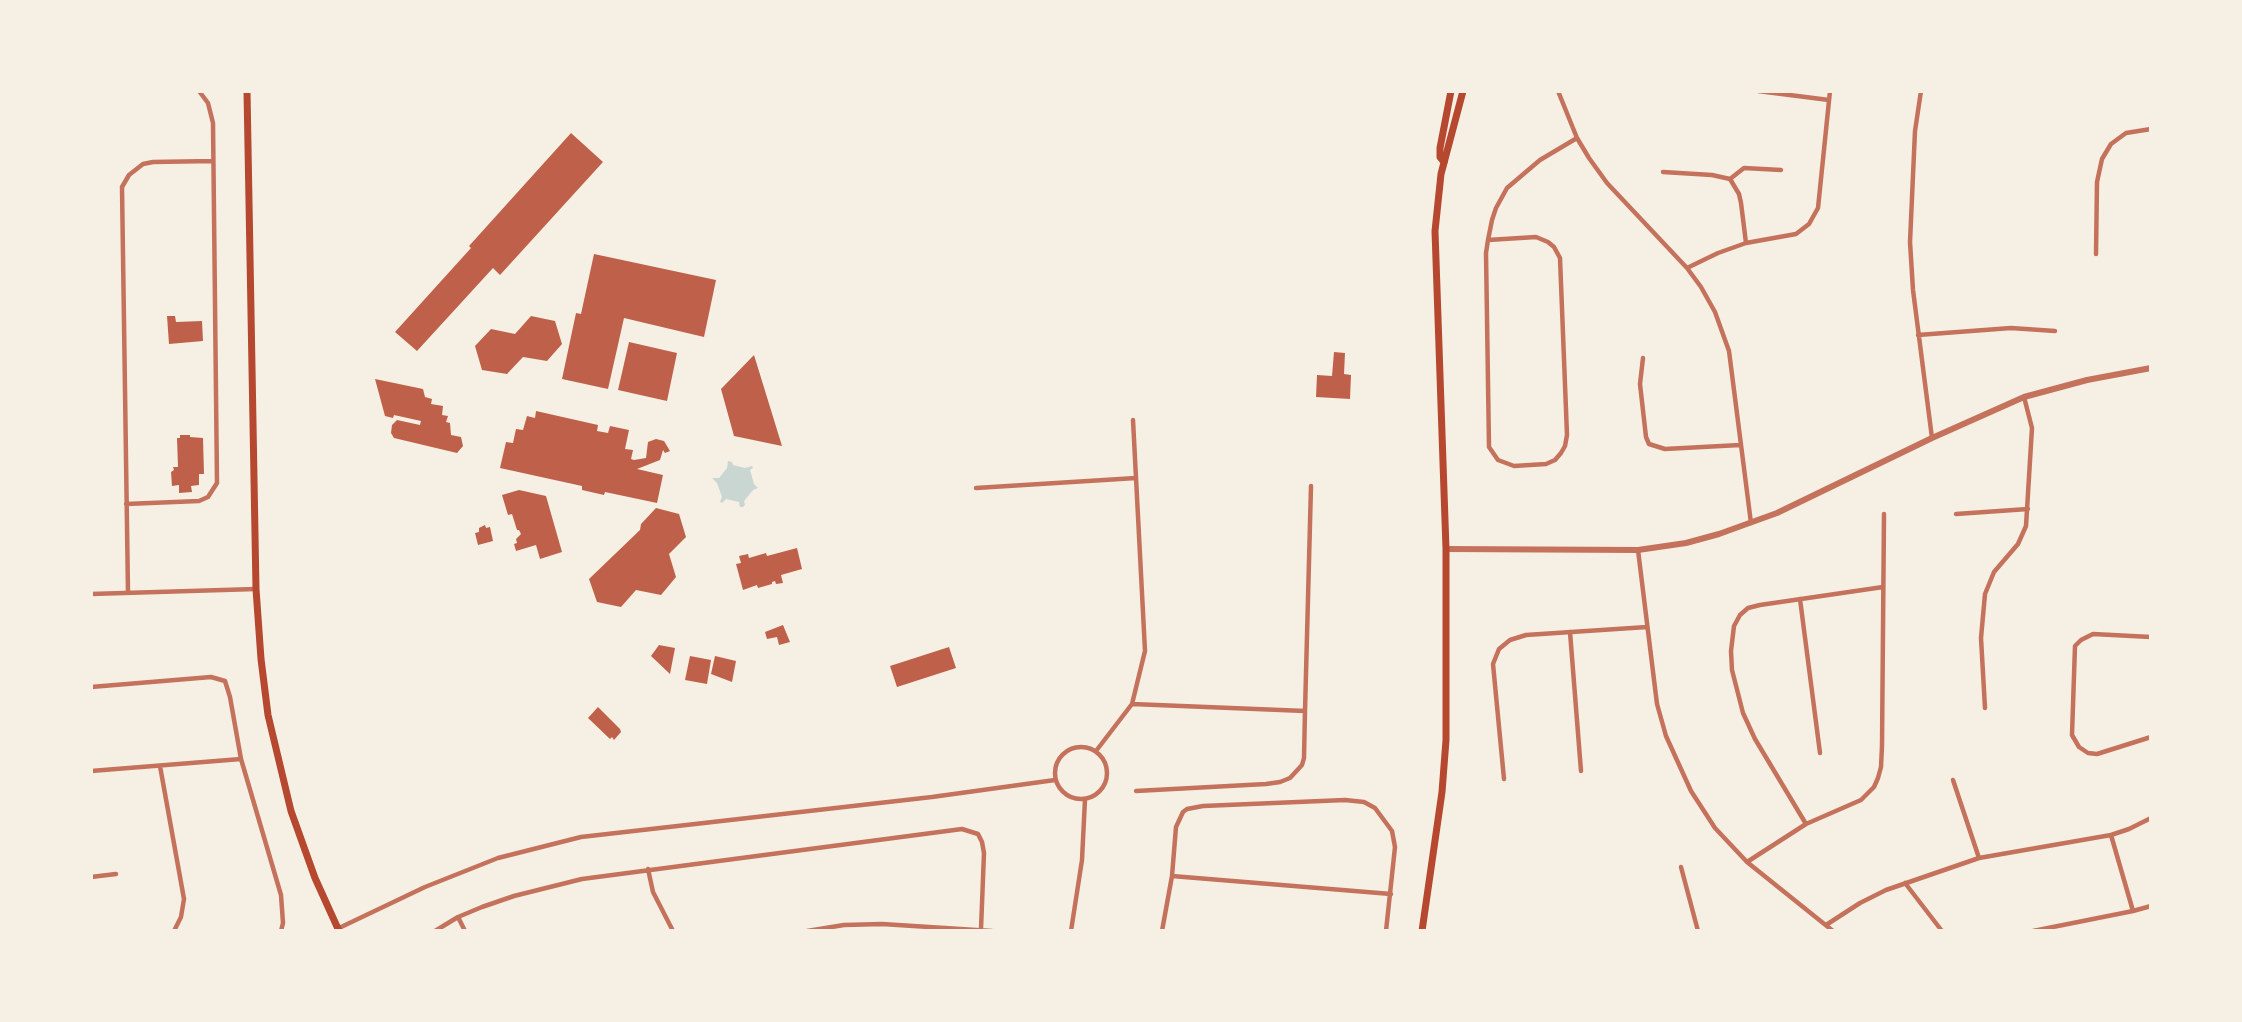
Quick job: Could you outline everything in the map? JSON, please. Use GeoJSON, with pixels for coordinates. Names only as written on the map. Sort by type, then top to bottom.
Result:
{"type":"FeatureCollection","features":[{"type":"Feature","properties":{"kind":"main road"},"geometry":{"type":"LineString","coordinates":[[247,91],[256,589],[262,673],[280,769],[291,811],[306,854],[339,930]]}},
{"type":"Feature","properties":{"kind":"main road"},"geometry":{"type":"LineString","coordinates":[[1444,162],[1440,157],[1440,148],[1451,91]]}},
{"type":"Feature","properties":{"kind":"main road"},"geometry":{"type":"LineString","coordinates":[[1422,931],[1442,792],[1446,740],[1446,549],[1435,267],[1436,205],[1444,162],[1463,91]]}},
{"type":"Feature","properties":{"kind":"street"},"geometry":{"type":"LineString","coordinates":[[126,504],[199,501],[208,497],[217,483],[211,113],[208,103],[199,91]]}},
{"type":"Feature","properties":{"kind":"street"},"geometry":{"type":"LineString","coordinates":[[1558,91],[1577,138],[1608,183],[1687,268],[1701,286],[1715,312],[1729,351],[1751,524]]}},
{"type":"Feature","properties":{"kind":"street"},"geometry":{"type":"LineString","coordinates":[[1758,91],[1829,100]]}},
{"type":"Feature","properties":{"kind":"street"},"geometry":{"type":"LineString","coordinates":[[1687,268],[1746,243],[1785,238],[1809,224],[1818,208],[1830,91]]}},
{"type":"Feature","properties":{"kind":"street"},"geometry":{"type":"LineString","coordinates":[[1921,91],[1915,131],[1910,242],[1931,438]]}},
{"type":"Feature","properties":{"kind":"street"},"geometry":{"type":"LineString","coordinates":[[2096,254],[2097,182],[2102,159],[2111,144],[2126,133],[2151,129]]}},
{"type":"Feature","properties":{"kind":"street"},"geometry":{"type":"LineString","coordinates":[[1488,240],[1536,237],[1548,242],[1560,258],[1567,435],[1561,453],[1546,464],[1514,466],[1499,460],[1489,447],[1485,273],[1488,240],[1496,208],[1507,188],[1540,160],[1577,138]]}},
{"type":"Feature","properties":{"kind":"street"},"geometry":{"type":"LineString","coordinates":[[128,593],[122,187],[129,175],[143,164],[213,161]]}},
{"type":"Feature","properties":{"kind":"street"},"geometry":{"type":"LineString","coordinates":[[1730,179],[1744,168],[1782,170]]}},
{"type":"Feature","properties":{"kind":"street"},"geometry":{"type":"LineString","coordinates":[[1663,172],[1712,175],[1730,179],[1739,194],[1746,243]]}},
{"type":"Feature","properties":{"kind":"street"},"geometry":{"type":"LineString","coordinates":[[1918,335],[2011,328],[2055,331]]}},
{"type":"Feature","properties":{"kind":"street"},"geometry":{"type":"LineString","coordinates":[[1643,358],[1640,384],[1649,444],[1665,449],[1740,444]]}},
{"type":"Feature","properties":{"kind":"street"},"geometry":{"type":"LineString","coordinates":[[1446,549],[1638,550],[1686,543],[1751,524],[1777,513],[1931,438],[2024,397],[2087,380],[2151,368]]}},
{"type":"Feature","properties":{"kind":"street"},"geometry":{"type":"LineString","coordinates":[[1985,708],[1981,638],[1983,605],[1994,572],[2024,534],[2028,509],[2032,428],[2024,397]]}},
{"type":"Feature","properties":{"kind":"street"},"geometry":{"type":"LineString","coordinates":[[1096,751],[1132,704],[1145,651],[1133,420]]}},
{"type":"Feature","properties":{"kind":"street"},"geometry":{"type":"LineString","coordinates":[[975,488],[1136,478]]}},
{"type":"Feature","properties":{"kind":"street"},"geometry":{"type":"LineString","coordinates":[[1136,791],[1266,784],[1290,778],[1302,765],[1311,486]]}},
{"type":"Feature","properties":{"kind":"street"},"geometry":{"type":"LineString","coordinates":[[1956,514],[2028,509]]}},
{"type":"Feature","properties":{"kind":"street"},"geometry":{"type":"LineString","coordinates":[[1747,862],[1806,824],[1861,800],[1874,787],[1878,778],[1882,746],[1884,514]]}},
{"type":"Feature","properties":{"kind":"street"},"geometry":{"type":"LineString","coordinates":[[1638,550],[1657,705],[1675,759],[1700,807],[1715,828],[1747,862],[1833,931]]}},
{"type":"Feature","properties":{"kind":"street"},"geometry":{"type":"LineString","coordinates":[[1806,824],[1755,739],[1744,713],[1732,670],[1734,626],[1748,608],[1882,587]]}},
{"type":"Feature","properties":{"kind":"street"},"geometry":{"type":"LineString","coordinates":[[91,594],[256,589]]}},
{"type":"Feature","properties":{"kind":"street"},"geometry":{"type":"LineString","coordinates":[[1800,599],[1820,753]]}},
{"type":"Feature","properties":{"kind":"street"},"geometry":{"type":"LineString","coordinates":[[1504,779],[1493,664],[1499,649],[1510,640],[1526,635],[1647,626]]}},
{"type":"Feature","properties":{"kind":"street"},"geometry":{"type":"LineString","coordinates":[[1570,632],[1581,771]]}},
{"type":"Feature","properties":{"kind":"street"},"geometry":{"type":"LineString","coordinates":[[2151,637],[2093,634],[2075,646],[2072,735],[2079,747],[2088,753],[2097,754],[2151,737]]}},
{"type":"Feature","properties":{"kind":"street"},"geometry":{"type":"LineString","coordinates":[[91,687],[211,677],[221,679],[227,685],[241,759],[277,875],[283,911],[281,931]]}},
{"type":"Feature","properties":{"kind":"street"},"geometry":{"type":"LineString","coordinates":[[1132,704],[1305,710]]}},
{"type":"Feature","properties":{"kind":"street"},"geometry":{"type":"LineString","coordinates":[[1081,746],[1096,751],[1106,764],[1106,781],[1098,793],[1085,799],[1070,797],[1058,787],[1055,780],[1056,764],[1065,751],[1081,746]]}},
{"type":"Feature","properties":{"kind":"street"},"geometry":{"type":"LineString","coordinates":[[91,771],[241,759]]}},
{"type":"Feature","properties":{"kind":"street"},"geometry":{"type":"LineString","coordinates":[[160,766],[184,899],[181,917],[174,931]]}},
{"type":"Feature","properties":{"kind":"street"},"geometry":{"type":"LineString","coordinates":[[339,930],[425,887],[498,858],[581,837],[932,797],[1055,780]]}},
{"type":"Feature","properties":{"kind":"street"},"geometry":{"type":"LineString","coordinates":[[1953,780],[1979,858]]}},
{"type":"Feature","properties":{"kind":"street"},"geometry":{"type":"LineString","coordinates":[[1071,931],[1082,860],[1085,799]]}},
{"type":"Feature","properties":{"kind":"street"},"geometry":{"type":"LineString","coordinates":[[1162,931],[1172,876],[1176,827],[1183,812],[1193,807],[1345,800],[1364,802],[1375,808],[1392,831],[1395,847],[1386,931]]}},
{"type":"Feature","properties":{"kind":"street"},"geometry":{"type":"LineString","coordinates":[[1826,925],[1860,903],[1905,883],[1979,858],[2111,835],[2151,818]]}},
{"type":"Feature","properties":{"kind":"street"},"geometry":{"type":"LineString","coordinates":[[435,931],[458,917],[514,896],[582,879],[952,829],[970,830],[978,834],[984,849],[981,929]]}},
{"type":"Feature","properties":{"kind":"street"},"geometry":{"type":"LineString","coordinates":[[2111,835],[2134,911]]}},
{"type":"Feature","properties":{"kind":"street"},"geometry":{"type":"LineString","coordinates":[[1681,867],[1698,931]]}},
{"type":"Feature","properties":{"kind":"street"},"geometry":{"type":"LineString","coordinates":[[648,869],[656,900],[673,931]]}},
{"type":"Feature","properties":{"kind":"street"},"geometry":{"type":"LineString","coordinates":[[91,877],[117,874]]}},
{"type":"Feature","properties":{"kind":"street"},"geometry":{"type":"LineString","coordinates":[[1172,876],[1391,894]]}},
{"type":"Feature","properties":{"kind":"street"},"geometry":{"type":"LineString","coordinates":[[1905,883],[1942,931]]}},
{"type":"Feature","properties":{"kind":"street"},"geometry":{"type":"LineString","coordinates":[[2034,931],[2058,929],[2148,907]]}},
{"type":"Feature","properties":{"kind":"street"},"geometry":{"type":"LineString","coordinates":[[458,917],[465,931]]}},
{"type":"Feature","properties":{"kind":"street"},"geometry":{"type":"LineString","coordinates":[[811,931],[862,924],[992,931]]}},
{"type":"Feature","properties":{"kind":"shaded area"},"geometry":{"type":"Polygon","coordinates":[[[728,461],[733,465],[753,468],[750,470],[758,488],[744,501],[743,507],[740,507],[739,502],[726,499],[720,502],[722,497],[712,478],[719,478],[727,468],[728,461]]]}},
{"type":"Feature","properties":{"kind":"building"},"geometry":{"type":"Polygon","coordinates":[[[571,133],[603,162],[500,275],[493,268],[417,351],[395,332],[571,133]]]}},
{"type":"Feature","properties":{"kind":"building"},"geometry":{"type":"Polygon","coordinates":[[[594,254],[716,280],[704,337],[624,318],[608,389],[562,379],[576,313],[581,314],[594,254]]]}},
{"type":"Feature","properties":{"kind":"building"},"geometry":{"type":"Polygon","coordinates":[[[167,316],[175,316],[176,322],[202,321],[203,341],[169,344],[167,316]]]}},
{"type":"Feature","properties":{"kind":"building"},"geometry":{"type":"Polygon","coordinates":[[[531,316],[555,321],[562,344],[547,361],[523,357],[507,374],[482,370],[475,346],[491,329],[515,334],[531,316]]]}},
{"type":"Feature","properties":{"kind":"building"},"geometry":{"type":"Polygon","coordinates":[[[629,342],[677,353],[667,401],[618,390],[629,342]]]}},
{"type":"Feature","properties":{"kind":"building"},"geometry":{"type":"Polygon","coordinates":[[[1334,352],[1345,353],[1344,374],[1351,375],[1350,399],[1316,397],[1317,375],[1332,376],[1334,352]]]}},
{"type":"Feature","properties":{"kind":"building"},"geometry":{"type":"Polygon","coordinates":[[[754,355],[782,446],[734,436],[721,389],[754,355]]]}},
{"type":"Feature","properties":{"kind":"building"},"geometry":{"type":"Polygon","coordinates":[[[375,379],[423,389],[425,397],[432,399],[431,404],[443,406],[442,415],[448,416],[446,422],[450,423],[451,435],[461,437],[463,446],[457,453],[394,438],[391,433],[392,425],[397,420],[420,425],[421,421],[394,415],[393,418],[385,416],[375,379]]]}},
{"type":"Feature","properties":{"kind":"building"},"geometry":{"type":"Polygon","coordinates":[[[536,411],[598,425],[597,431],[608,433],[610,426],[629,430],[625,449],[633,450],[631,459],[634,460],[646,458],[648,442],[656,439],[664,441],[670,451],[665,453],[663,450],[660,460],[637,469],[663,475],[657,503],[605,492],[604,495],[582,490],[582,486],[500,468],[506,442],[513,443],[516,429],[523,430],[527,416],[535,418],[536,411]]]}},
{"type":"Feature","properties":{"kind":"building"},"geometry":{"type":"Polygon","coordinates":[[[180,435],[203,438],[204,474],[199,474],[199,485],[191,486],[192,492],[179,493],[179,485],[172,486],[171,472],[173,467],[178,467],[177,438],[180,438],[180,435]]]}},
{"type":"Feature","properties":{"kind":"building"},"geometry":{"type":"Polygon","coordinates":[[[519,490],[546,496],[562,552],[540,559],[536,545],[516,551],[514,544],[521,534],[512,514],[508,515],[502,495],[519,490]]]}},
{"type":"Feature","properties":{"kind":"building"},"geometry":{"type":"Polygon","coordinates":[[[656,508],[679,514],[686,537],[669,554],[676,577],[661,595],[636,590],[621,607],[597,602],[589,579],[640,530],[641,524],[656,508]]]}},
{"type":"Feature","properties":{"kind":"building"},"geometry":{"type":"Polygon","coordinates":[[[485,525],[486,528],[490,527],[493,541],[478,545],[475,533],[485,525]]]}},
{"type":"Feature","properties":{"kind":"building"},"geometry":{"type":"Polygon","coordinates":[[[797,548],[802,569],[781,575],[783,583],[776,584],[775,581],[758,588],[757,585],[743,590],[736,564],[741,563],[739,556],[748,554],[749,558],[766,553],[767,556],[797,548]]]}},
{"type":"Feature","properties":{"kind":"building"},"geometry":{"type":"Polygon","coordinates":[[[783,625],[790,642],[779,645],[777,637],[767,639],[765,632],[783,625]]]}},
{"type":"Feature","properties":{"kind":"building"},"geometry":{"type":"Polygon","coordinates":[[[659,645],[675,648],[670,674],[651,656],[659,645]]]}},
{"type":"Feature","properties":{"kind":"building"},"geometry":{"type":"Polygon","coordinates":[[[949,647],[956,668],[897,687],[890,666],[949,647]]]}},
{"type":"Feature","properties":{"kind":"building"},"geometry":{"type":"Polygon","coordinates":[[[690,656],[711,660],[707,684],[685,680],[690,656]]]}},
{"type":"Feature","properties":{"kind":"building"},"geometry":{"type":"Polygon","coordinates":[[[715,656],[736,661],[732,682],[711,674],[715,656]]]}},
{"type":"Feature","properties":{"kind":"building"},"geometry":{"type":"Polygon","coordinates":[[[598,707],[620,729],[621,732],[614,740],[588,718],[598,707]]]}}]}
